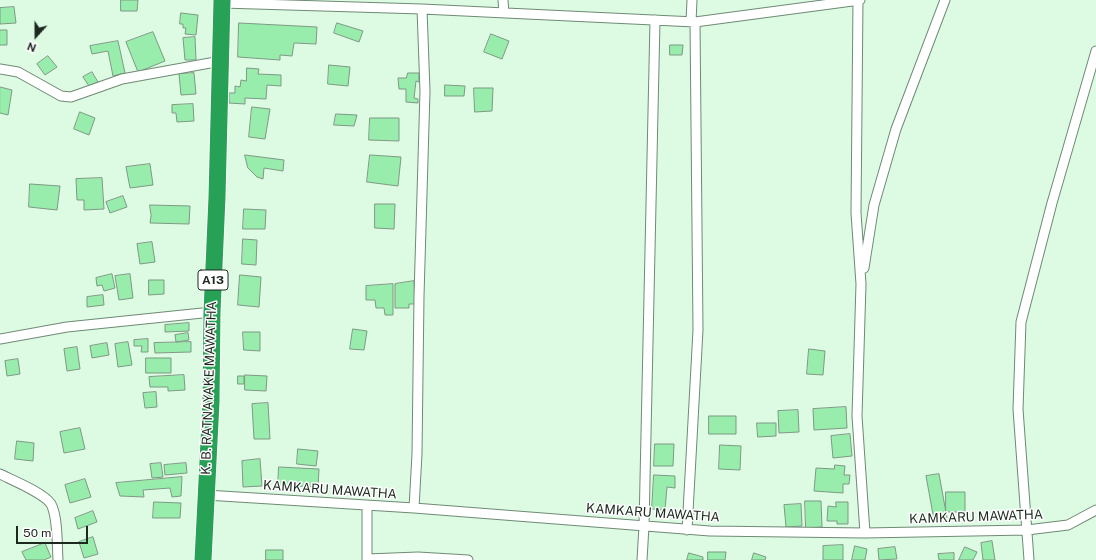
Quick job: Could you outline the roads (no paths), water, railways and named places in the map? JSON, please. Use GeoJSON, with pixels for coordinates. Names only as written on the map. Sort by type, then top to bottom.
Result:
{"type":"FeatureCollection","features":[{"type":"Feature","properties":{"kind":"highway","name":"K. B. RATNAYAKE MAWATHA"},"geometry":{"type":"LineString","coordinates":[[203,560],[211,402],[212,312],[222,2]]}},
{"type":"Feature","properties":{"kind":"street"},"geometry":{"type":"LineString","coordinates":[[503,0],[504,13]]}},
{"type":"Feature","properties":{"kind":"street"},"geometry":{"type":"LineString","coordinates":[[687,530],[698,330],[692,0]]}},
{"type":"Feature","properties":{"kind":"street"},"geometry":{"type":"LineString","coordinates":[[222,2],[422,9],[693,22],[859,0],[856,213],[861,284],[857,416],[865,533]]}},
{"type":"Feature","properties":{"kind":"street"},"geometry":{"type":"LineString","coordinates":[[861,284],[874,205],[896,129],[946,0]]}},
{"type":"Feature","properties":{"kind":"street"},"geometry":{"type":"LineString","coordinates":[[414,508],[417,454],[419,296],[425,91],[422,9]]}},
{"type":"Feature","properties":{"kind":"street"},"geometry":{"type":"LineString","coordinates":[[642,560],[655,20]]}},
{"type":"Feature","properties":{"kind":"street"},"geometry":{"type":"LineString","coordinates":[[1029,560],[1018,408],[1021,322],[1052,203],[1096,51]]}},
{"type":"Feature","properties":{"kind":"street"},"geometry":{"type":"LineString","coordinates":[[0,69],[18,72],[61,96],[71,97],[122,79],[220,61]]}},
{"type":"Feature","properties":{"kind":"street"},"geometry":{"type":"LineString","coordinates":[[0,339],[67,327],[212,312]]}},
{"type":"Feature","properties":{"kind":"street"},"geometry":{"type":"LineString","coordinates":[[0,474],[26,486],[50,503],[54,512],[58,560]]}},
{"type":"Feature","properties":{"kind":"street","name":"KAMKARU MAWATHA"},"geometry":{"type":"LineString","coordinates":[[206,495],[414,508],[687,530],[865,533],[1027,530],[1068,525],[1096,510]]}},
{"type":"Feature","properties":{"kind":"street"},"geometry":{"type":"LineString","coordinates":[[367,506],[367,559],[418,557],[468,560]]}}]}
